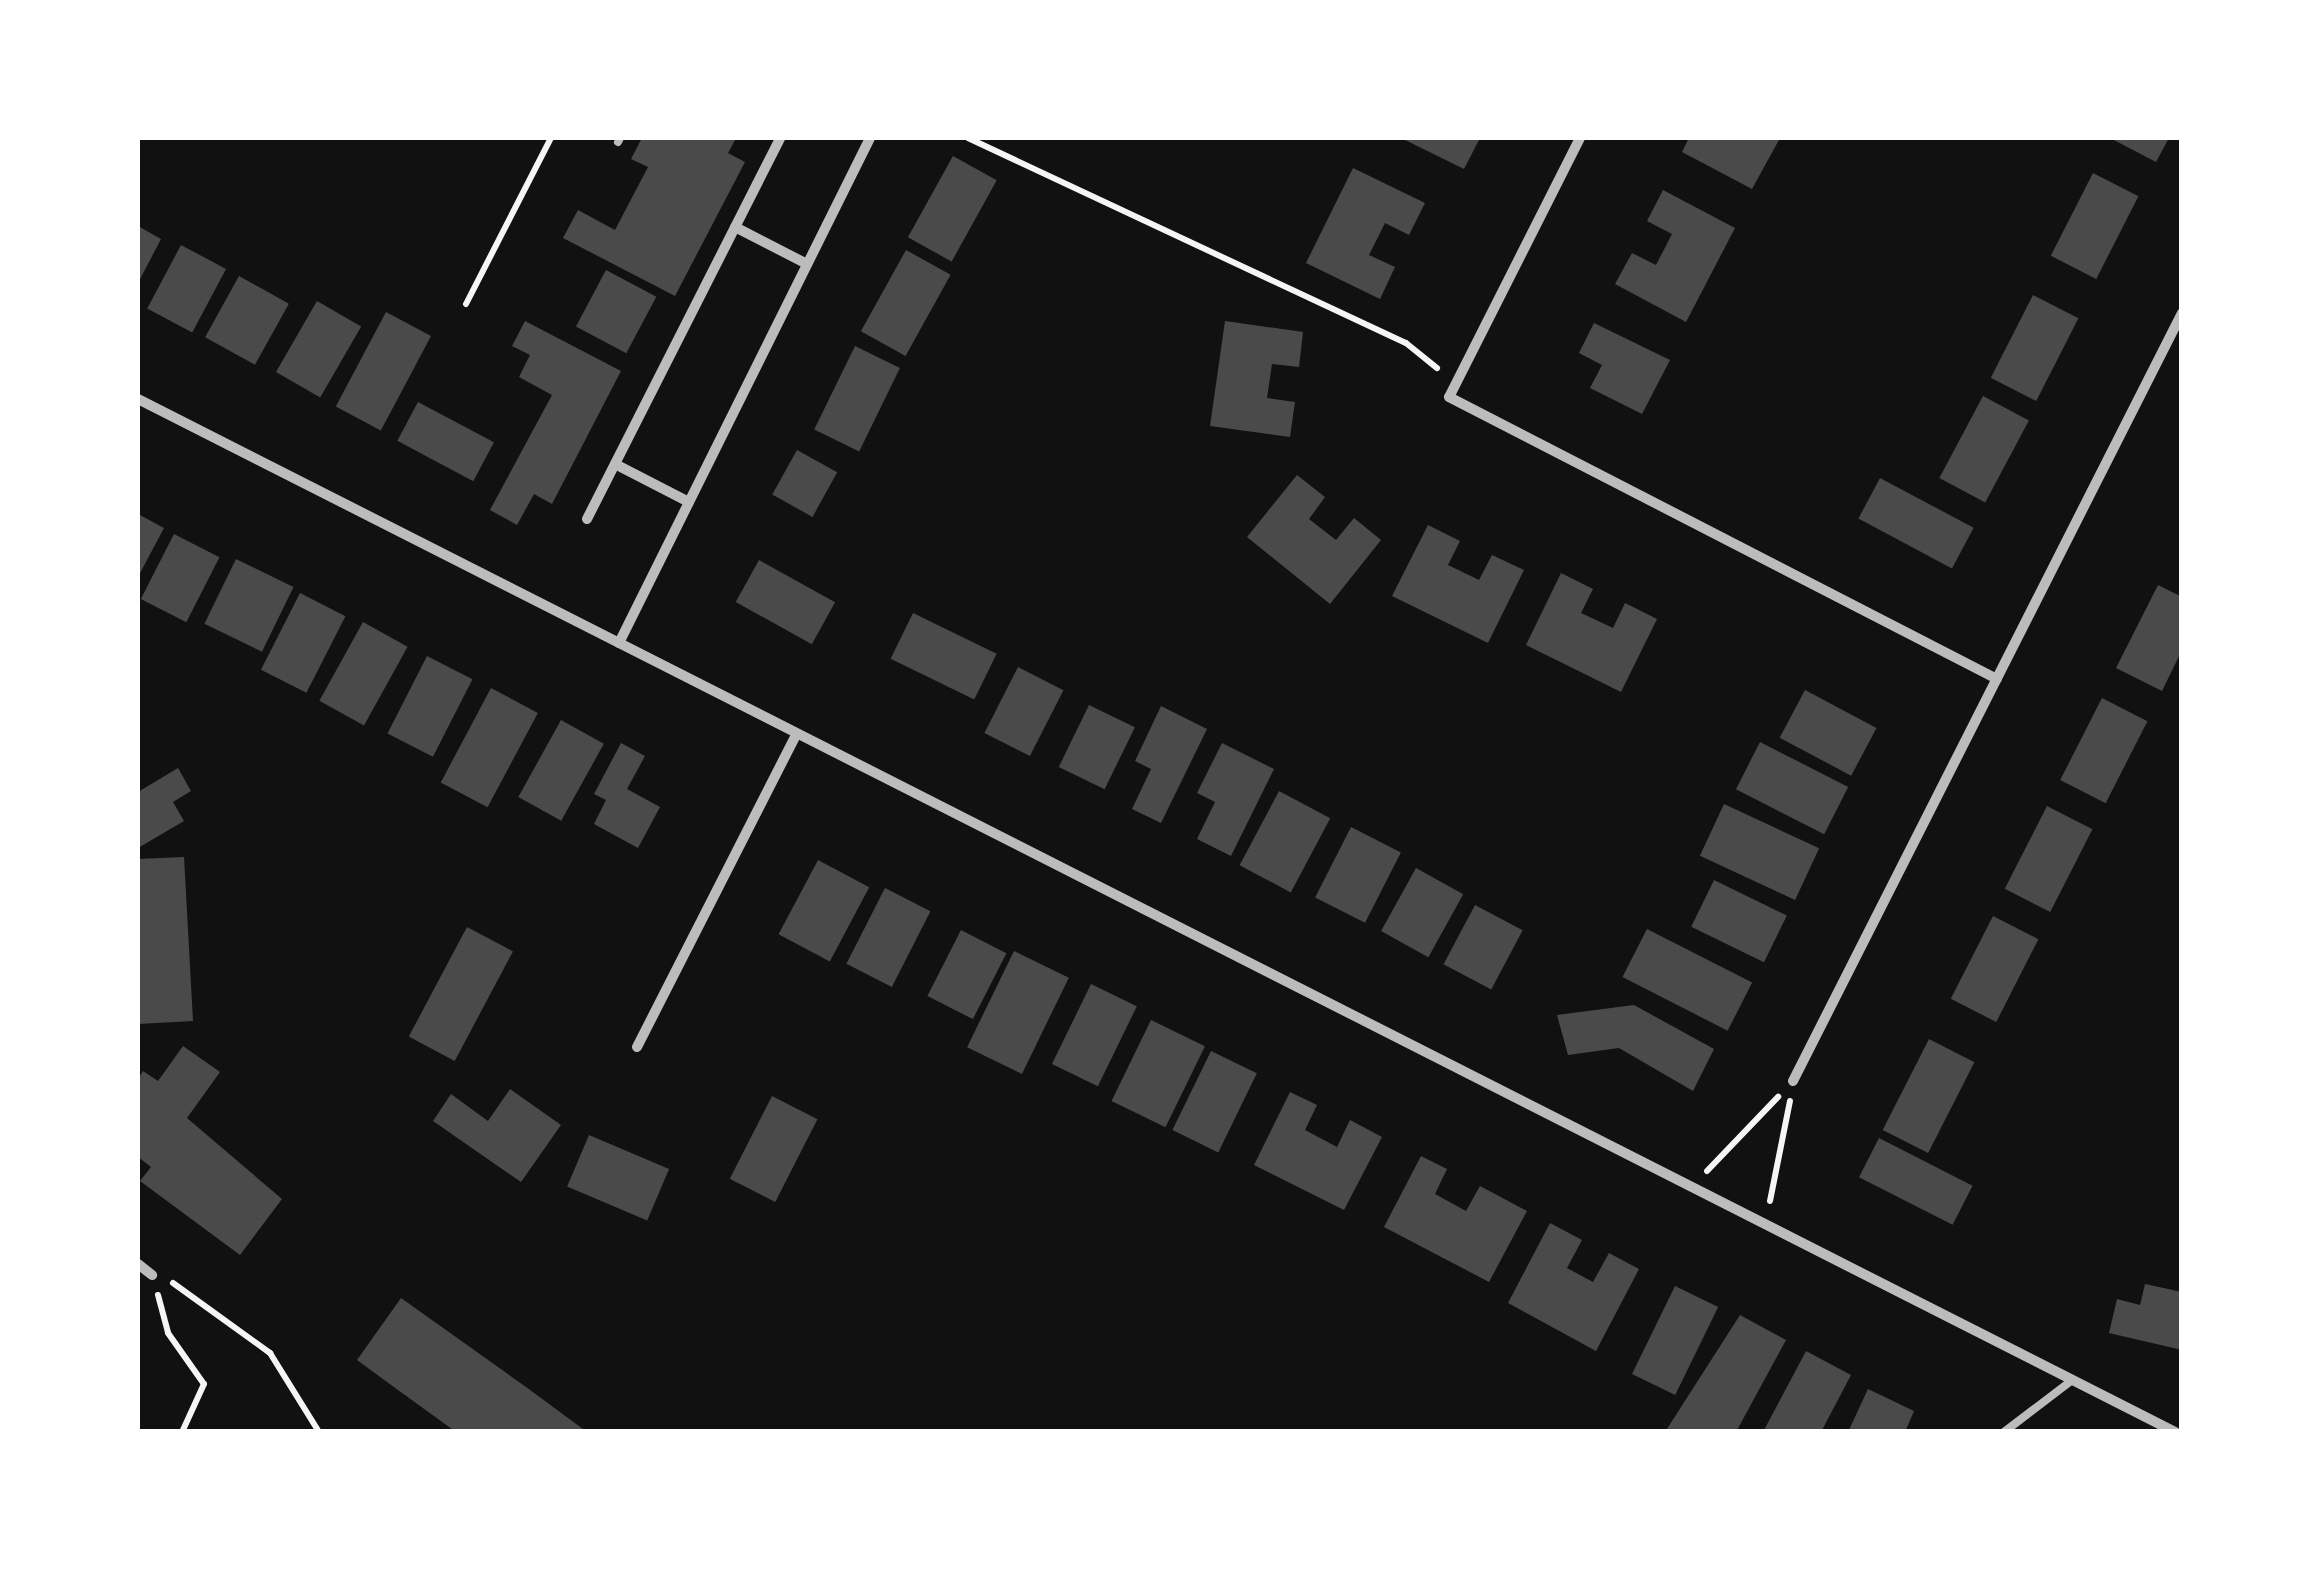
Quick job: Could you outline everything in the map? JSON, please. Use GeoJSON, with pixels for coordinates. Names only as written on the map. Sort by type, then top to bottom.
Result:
{"type":"FeatureCollection","features":[{"type":"Feature","properties":{"kind":"street"},"geometry":{"type":"LineString","coordinates":[[587,519],[780,138]]}},
{"type":"Feature","properties":{"kind":"street"},"geometry":{"type":"LineString","coordinates":[[619,643],[870,138]]}},
{"type":"Feature","properties":{"kind":"street"},"geometry":{"type":"LineString","coordinates":[[1580,138],[1450,397],[1997,679]]}},
{"type":"Feature","properties":{"kind":"street"},"geometry":{"type":"LineString","coordinates":[[735,227],[807,264]]}},
{"type":"Feature","properties":{"kind":"street"},"geometry":{"type":"LineString","coordinates":[[1793,1082],[2182,313]]}},
{"type":"Feature","properties":{"kind":"street"},"geometry":{"type":"LineString","coordinates":[[138,400],[1761,1226],[2175,1432]]}},
{"type":"Feature","properties":{"kind":"street"},"geometry":{"type":"LineString","coordinates":[[615,464],[689,502]]}},
{"type":"Feature","properties":{"kind":"street"},"geometry":{"type":"LineString","coordinates":[[636,1047],[796,736]]}},
{"type":"Feature","properties":{"kind":"street"},"geometry":{"type":"LineString","coordinates":[[138,1264],[152,1275]]}},
{"type":"Feature","properties":{"kind":"lane"},"geometry":{"type":"LineString","coordinates":[[2004,1432],[2071,1381]]}},
{"type":"Feature","properties":{"kind":"path"},"geometry":{"type":"LineString","coordinates":[[466,304],[550,138]]}},
{"type":"Feature","properties":{"kind":"path"},"geometry":{"type":"LineString","coordinates":[[968,138],[1406,342],[1438,368],[1450,397]]}},
{"type":"Feature","properties":{"kind":"path"},"geometry":{"type":"LineString","coordinates":[[1690,1190],[1793,1082]]}},
{"type":"Feature","properties":{"kind":"path"},"geometry":{"type":"LineString","coordinates":[[1761,1226],[1793,1082]]}},
{"type":"Feature","properties":{"kind":"path"},"geometry":{"type":"LineString","coordinates":[[152,1275],[168,1334],[204,1384],[182,1432]]}},
{"type":"Feature","properties":{"kind":"path"},"geometry":{"type":"LineString","coordinates":[[152,1275],[191,1291],[270,1353],[319,1432]]}},
{"type":"Feature","properties":{"kind":"building"},"geometry":{"type":"Polygon","coordinates":[[[642,138],[736,138],[728,153],[745,162],[675,296],[563,238],[578,210],[615,230],[648,167],[631,159],[642,138]]]}},
{"type":"Feature","properties":{"kind":"building"},"geometry":{"type":"Polygon","coordinates":[[[1401,138],[1480,138],[1464,169],[1401,138]]]}},
{"type":"Feature","properties":{"kind":"building"},"geometry":{"type":"Polygon","coordinates":[[[1689,138],[1780,138],[1752,189],[1682,152],[1689,138]]]}},
{"type":"Feature","properties":{"kind":"building"},"geometry":{"type":"Polygon","coordinates":[[[2110,138],[2169,138],[2156,162],[2110,138]]]}},
{"type":"Feature","properties":{"kind":"building"},"geometry":{"type":"Polygon","coordinates":[[[953,156],[997,180],[952,262],[908,237],[953,156]]]}},
{"type":"Feature","properties":{"kind":"building"},"geometry":{"type":"Polygon","coordinates":[[[1353,168],[1425,203],[1409,235],[1385,223],[1369,255],[1395,267],[1380,299],[1306,263],[1353,168]]]}},
{"type":"Feature","properties":{"kind":"building"},"geometry":{"type":"Polygon","coordinates":[[[2093,173],[2138,196],[2096,279],[2051,256],[2093,173]]]}},
{"type":"Feature","properties":{"kind":"building"},"geometry":{"type":"Polygon","coordinates":[[[1663,190],[1735,228],[1686,322],[1615,284],[1632,253],[1656,265],[1672,234],[1647,221],[1663,190]]]}},
{"type":"Feature","properties":{"kind":"building"},"geometry":{"type":"Polygon","coordinates":[[[138,226],[161,239],[138,283],[138,226]]]}},
{"type":"Feature","properties":{"kind":"building"},"geometry":{"type":"Polygon","coordinates":[[[181,245],[226,269],[192,333],[147,309],[181,245]]]}},
{"type":"Feature","properties":{"kind":"building"},"geometry":{"type":"Polygon","coordinates":[[[906,250],[951,275],[906,356],[861,331],[906,250]]]}},
{"type":"Feature","properties":{"kind":"building"},"geometry":{"type":"Polygon","coordinates":[[[606,270],[656,297],[626,353],[576,327],[606,270]]]}},
{"type":"Feature","properties":{"kind":"building"},"geometry":{"type":"Polygon","coordinates":[[[239,276],[289,304],[255,365],[205,337],[239,276]]]}},
{"type":"Feature","properties":{"kind":"building"},"geometry":{"type":"Polygon","coordinates":[[[2033,295],[2078,318],[2036,401],[1991,378],[2033,295]]]}},
{"type":"Feature","properties":{"kind":"building"},"geometry":{"type":"Polygon","coordinates":[[[317,301],[361,326],[320,398],[276,372],[317,301]]]}},
{"type":"Feature","properties":{"kind":"building"},"geometry":{"type":"Polygon","coordinates":[[[386,312],[431,336],[381,430],[336,406],[386,312]]]}},
{"type":"Feature","properties":{"kind":"building"},"geometry":{"type":"Polygon","coordinates":[[[525,321],[621,371],[552,504],[534,494],[517,525],[490,510],[552,395],[519,377],[530,355],[512,346],[525,321]]]}},
{"type":"Feature","properties":{"kind":"building"},"geometry":{"type":"Polygon","coordinates":[[[1225,321],[1303,332],[1299,367],[1272,364],[1267,398],[1295,402],[1290,437],[1210,426],[1225,321]]]}},
{"type":"Feature","properties":{"kind":"building"},"geometry":{"type":"Polygon","coordinates":[[[1594,323],[1670,360],[1642,414],[1590,388],[1602,365],[1579,353],[1594,323]]]}},
{"type":"Feature","properties":{"kind":"building"},"geometry":{"type":"Polygon","coordinates":[[[855,346],[900,368],[859,452],[814,430],[855,346]]]}},
{"type":"Feature","properties":{"kind":"building"},"geometry":{"type":"Polygon","coordinates":[[[1983,396],[2029,420],[1985,503],[1939,478],[1983,396]]]}},
{"type":"Feature","properties":{"kind":"building"},"geometry":{"type":"Polygon","coordinates":[[[418,402],[494,442],[473,481],[397,441],[418,402]]]}},
{"type":"Feature","properties":{"kind":"building"},"geometry":{"type":"Polygon","coordinates":[[[797,450],[837,472],[813,517],[772,495],[797,450]]]}},
{"type":"Feature","properties":{"kind":"building"},"geometry":{"type":"Polygon","coordinates":[[[1297,475],[1325,497],[1309,519],[1336,540],[1354,518],[1381,540],[1330,604],[1247,537],[1297,475]]]}},
{"type":"Feature","properties":{"kind":"building"},"geometry":{"type":"Polygon","coordinates":[[[1880,478],[1974,528],[1952,568],[1858,519],[1880,478]]]}},
{"type":"Feature","properties":{"kind":"building"},"geometry":{"type":"Polygon","coordinates":[[[138,514],[164,528],[138,577],[138,514]]]}},
{"type":"Feature","properties":{"kind":"building"},"geometry":{"type":"Polygon","coordinates":[[[1428,525],[1460,541],[1448,565],[1479,580],[1492,555],[1524,570],[1488,643],[1392,596],[1428,525]]]}},
{"type":"Feature","properties":{"kind":"building"},"geometry":{"type":"Polygon","coordinates":[[[174,534],[219,557],[186,622],[141,599],[174,534]]]}},
{"type":"Feature","properties":{"kind":"building"},"geometry":{"type":"Polygon","coordinates":[[[236,559],[294,587],[262,652],[204,624],[236,559]]]}},
{"type":"Feature","properties":{"kind":"building"},"geometry":{"type":"Polygon","coordinates":[[[759,560],[835,602],[812,644],[736,602],[759,560]]]}},
{"type":"Feature","properties":{"kind":"building"},"geometry":{"type":"Polygon","coordinates":[[[1561,573],[1593,589],[1581,613],[1613,628],[1625,603],[1657,619],[1621,692],[1526,645],[1561,573]]]}},
{"type":"Feature","properties":{"kind":"building"},"geometry":{"type":"Polygon","coordinates":[[[2158,585],[2182,597],[2182,650],[2162,691],[2116,668],[2158,585]]]}},
{"type":"Feature","properties":{"kind":"building"},"geometry":{"type":"Polygon","coordinates":[[[300,593],[345,616],[306,693],[261,670],[300,593]]]}},
{"type":"Feature","properties":{"kind":"building"},"geometry":{"type":"Polygon","coordinates":[[[913,613],[997,654],[974,700],[891,659],[913,613]]]}},
{"type":"Feature","properties":{"kind":"building"},"geometry":{"type":"Polygon","coordinates":[[[363,622],[408,647],[364,725],[319,701],[363,622]]]}},
{"type":"Feature","properties":{"kind":"building"},"geometry":{"type":"Polygon","coordinates":[[[427,656],[472,679],[433,757],[388,734],[427,656]]]}},
{"type":"Feature","properties":{"kind":"building"},"geometry":{"type":"Polygon","coordinates":[[[1018,667],[1063,690],[1030,756],[984,733],[1018,667]]]}},
{"type":"Feature","properties":{"kind":"building"},"geometry":{"type":"Polygon","coordinates":[[[491,688],[538,713],[488,807],[441,782],[491,688]]]}},
{"type":"Feature","properties":{"kind":"building"},"geometry":{"type":"Polygon","coordinates":[[[1805,690],[1877,728],[1851,776],[1780,738],[1805,690]]]}},
{"type":"Feature","properties":{"kind":"building"},"geometry":{"type":"Polygon","coordinates":[[[2102,698],[2147,721],[2106,803],[2060,780],[2102,698]]]}},
{"type":"Feature","properties":{"kind":"building"},"geometry":{"type":"Polygon","coordinates":[[[1089,705],[1135,727],[1105,789],[1059,767],[1089,705]]]}},
{"type":"Feature","properties":{"kind":"building"},"geometry":{"type":"Polygon","coordinates":[[[1161,706],[1207,729],[1161,823],[1132,809],[1151,769],[1135,761],[1161,706]]]}},
{"type":"Feature","properties":{"kind":"building"},"geometry":{"type":"Polygon","coordinates":[[[561,720],[604,744],[561,821],[518,797],[561,720]]]}},
{"type":"Feature","properties":{"kind":"building"},"geometry":{"type":"Polygon","coordinates":[[[1760,742],[1848,787],[1824,834],[1736,789],[1760,742]]]}},
{"type":"Feature","properties":{"kind":"building"},"geometry":{"type":"Polygon","coordinates":[[[621,743],[645,756],[627,789],[660,807],[638,848],[594,824],[606,800],[594,794],[621,743]]]}},
{"type":"Feature","properties":{"kind":"building"},"geometry":{"type":"Polygon","coordinates":[[[1222,743],[1274,769],[1231,856],[1197,839],[1215,802],[1197,793],[1222,743]]]}},
{"type":"Feature","properties":{"kind":"building"},"geometry":{"type":"Polygon","coordinates":[[[178,768],[191,791],[173,802],[184,821],[138,848],[138,792],[178,768]]]}},
{"type":"Feature","properties":{"kind":"building"},"geometry":{"type":"Polygon","coordinates":[[[1279,791],[1330,818],[1291,892],[1240,865],[1279,791]]]}},
{"type":"Feature","properties":{"kind":"building"},"geometry":{"type":"Polygon","coordinates":[[[1724,804],[1819,848],[1795,900],[1700,856],[1724,804]]]}},
{"type":"Feature","properties":{"kind":"building"},"geometry":{"type":"Polygon","coordinates":[[[2047,806],[2092,829],[2050,912],[2005,889],[2047,806]]]}},
{"type":"Feature","properties":{"kind":"building"},"geometry":{"type":"Polygon","coordinates":[[[1351,827],[1401,852],[1365,923],[1315,897],[1351,827]]]}},
{"type":"Feature","properties":{"kind":"building"},"geometry":{"type":"Polygon","coordinates":[[[184,857],[193,1021],[138,1024],[138,859],[184,857]]]}},
{"type":"Feature","properties":{"kind":"building"},"geometry":{"type":"Polygon","coordinates":[[[818,860],[869,887],[830,961],[779,934],[818,860]]]}},
{"type":"Feature","properties":{"kind":"building"},"geometry":{"type":"Polygon","coordinates":[[[1416,868],[1463,894],[1428,957],[1381,931],[1416,868]]]}},
{"type":"Feature","properties":{"kind":"building"},"geometry":{"type":"Polygon","coordinates":[[[1714,880],[1787,916],[1764,962],[1691,927],[1714,880]]]}},
{"type":"Feature","properties":{"kind":"building"},"geometry":{"type":"Polygon","coordinates":[[[885,888],[930,911],[892,987],[846,964],[885,888]]]}},
{"type":"Feature","properties":{"kind":"building"},"geometry":{"type":"Polygon","coordinates":[[[1475,905],[1523,930],[1491,990],[1444,964],[1475,905]]]}},
{"type":"Feature","properties":{"kind":"building"},"geometry":{"type":"Polygon","coordinates":[[[1993,916],[2038,939],[1996,1022],[1951,999],[1993,916]]]}},
{"type":"Feature","properties":{"kind":"building"},"geometry":{"type":"Polygon","coordinates":[[[467,927],[513,951],[455,1061],[409,1036],[467,927]]]}},
{"type":"Feature","properties":{"kind":"building"},"geometry":{"type":"Polygon","coordinates":[[[1647,929],[1752,983],[1728,1031],[1622,977],[1647,929]]]}},
{"type":"Feature","properties":{"kind":"building"},"geometry":{"type":"Polygon","coordinates":[[[961,930],[1006,953],[973,1019],[927,996],[961,930]]]}},
{"type":"Feature","properties":{"kind":"building"},"geometry":{"type":"Polygon","coordinates":[[[1014,951],[1069,978],[1022,1074],[967,1047],[1014,951]]]}},
{"type":"Feature","properties":{"kind":"building"},"geometry":{"type":"Polygon","coordinates":[[[1091,984],[1137,1006],[1098,1086],[1052,1064],[1091,984]]]}},
{"type":"Feature","properties":{"kind":"building"},"geometry":{"type":"Polygon","coordinates":[[[1634,1005],[1714,1049],[1693,1091],[1619,1048],[1568,1055],[1557,1015],[1634,1005]]]}},
{"type":"Feature","properties":{"kind":"building"},"geometry":{"type":"Polygon","coordinates":[[[1151,1020],[1205,1046],[1165,1127],[1112,1101],[1151,1020]]]}},
{"type":"Feature","properties":{"kind":"building"},"geometry":{"type":"Polygon","coordinates":[[[1929,1039],[1974,1062],[1928,1153],[1883,1130],[1929,1039]]]}},
{"type":"Feature","properties":{"kind":"building"},"geometry":{"type":"Polygon","coordinates":[[[183,1046],[220,1072],[187,1118],[282,1199],[240,1255],[140,1181],[151,1167],[138,1157],[138,1079],[143,1071],[158,1081],[183,1046]]]}},
{"type":"Feature","properties":{"kind":"building"},"geometry":{"type":"Polygon","coordinates":[[[1211,1051],[1257,1073],[1218,1152],[1172,1130],[1211,1051]]]}},
{"type":"Feature","properties":{"kind":"building"},"geometry":{"type":"Polygon","coordinates":[[[510,1089],[561,1125],[521,1182],[433,1121],[451,1094],[488,1121],[510,1089]]]}},
{"type":"Feature","properties":{"kind":"building"},"geometry":{"type":"Polygon","coordinates":[[[1290,1092],[1317,1105],[1305,1130],[1337,1147],[1350,1120],[1382,1137],[1344,1210],[1254,1165],[1290,1092]]]}},
{"type":"Feature","properties":{"kind":"building"},"geometry":{"type":"Polygon","coordinates":[[[772,1096],[817,1119],[775,1202],[730,1179],[772,1096]]]}},
{"type":"Feature","properties":{"kind":"building"},"geometry":{"type":"Polygon","coordinates":[[[589,1135],[669,1169],[647,1221],[567,1187],[589,1135]]]}},
{"type":"Feature","properties":{"kind":"building"},"geometry":{"type":"Polygon","coordinates":[[[1879,1138],[1973,1186],[1953,1225],[1859,1177],[1879,1138]]]}},
{"type":"Feature","properties":{"kind":"building"},"geometry":{"type":"Polygon","coordinates":[[[1421,1156],[1447,1169],[1435,1194],[1466,1211],[1480,1186],[1527,1211],[1489,1282],[1384,1227],[1421,1156]]]}},
{"type":"Feature","properties":{"kind":"building"},"geometry":{"type":"Polygon","coordinates":[[[1550,1223],[1582,1240],[1567,1268],[1593,1282],[1609,1253],[1639,1269],[1596,1351],[1508,1303],[1550,1223]]]}},
{"type":"Feature","properties":{"kind":"building"},"geometry":{"type":"Polygon","coordinates":[[[2145,1284],[2182,1292],[2182,1350],[2109,1333],[2117,1299],[2140,1305],[2145,1284]]]}},
{"type":"Feature","properties":{"kind":"building"},"geometry":{"type":"Polygon","coordinates":[[[1675,1286],[1718,1307],[1675,1395],[1632,1374],[1675,1286]]]}},
{"type":"Feature","properties":{"kind":"building"},"geometry":{"type":"Polygon","coordinates":[[[401,1298],[587,1432],[456,1432],[357,1360],[401,1298]]]}},
{"type":"Feature","properties":{"kind":"building"},"geometry":{"type":"Polygon","coordinates":[[[1740,1315],[1786,1340],[1736,1432],[1665,1432],[1740,1315]]]}},
{"type":"Feature","properties":{"kind":"building"},"geometry":{"type":"Polygon","coordinates":[[[1806,1351],[1851,1375],[1821,1432],[1763,1432],[1806,1351]]]}},
{"type":"Feature","properties":{"kind":"building"},"geometry":{"type":"Polygon","coordinates":[[[1868,1389],[1914,1411],[1905,1432],[1848,1432],[1868,1389]]]}}]}
